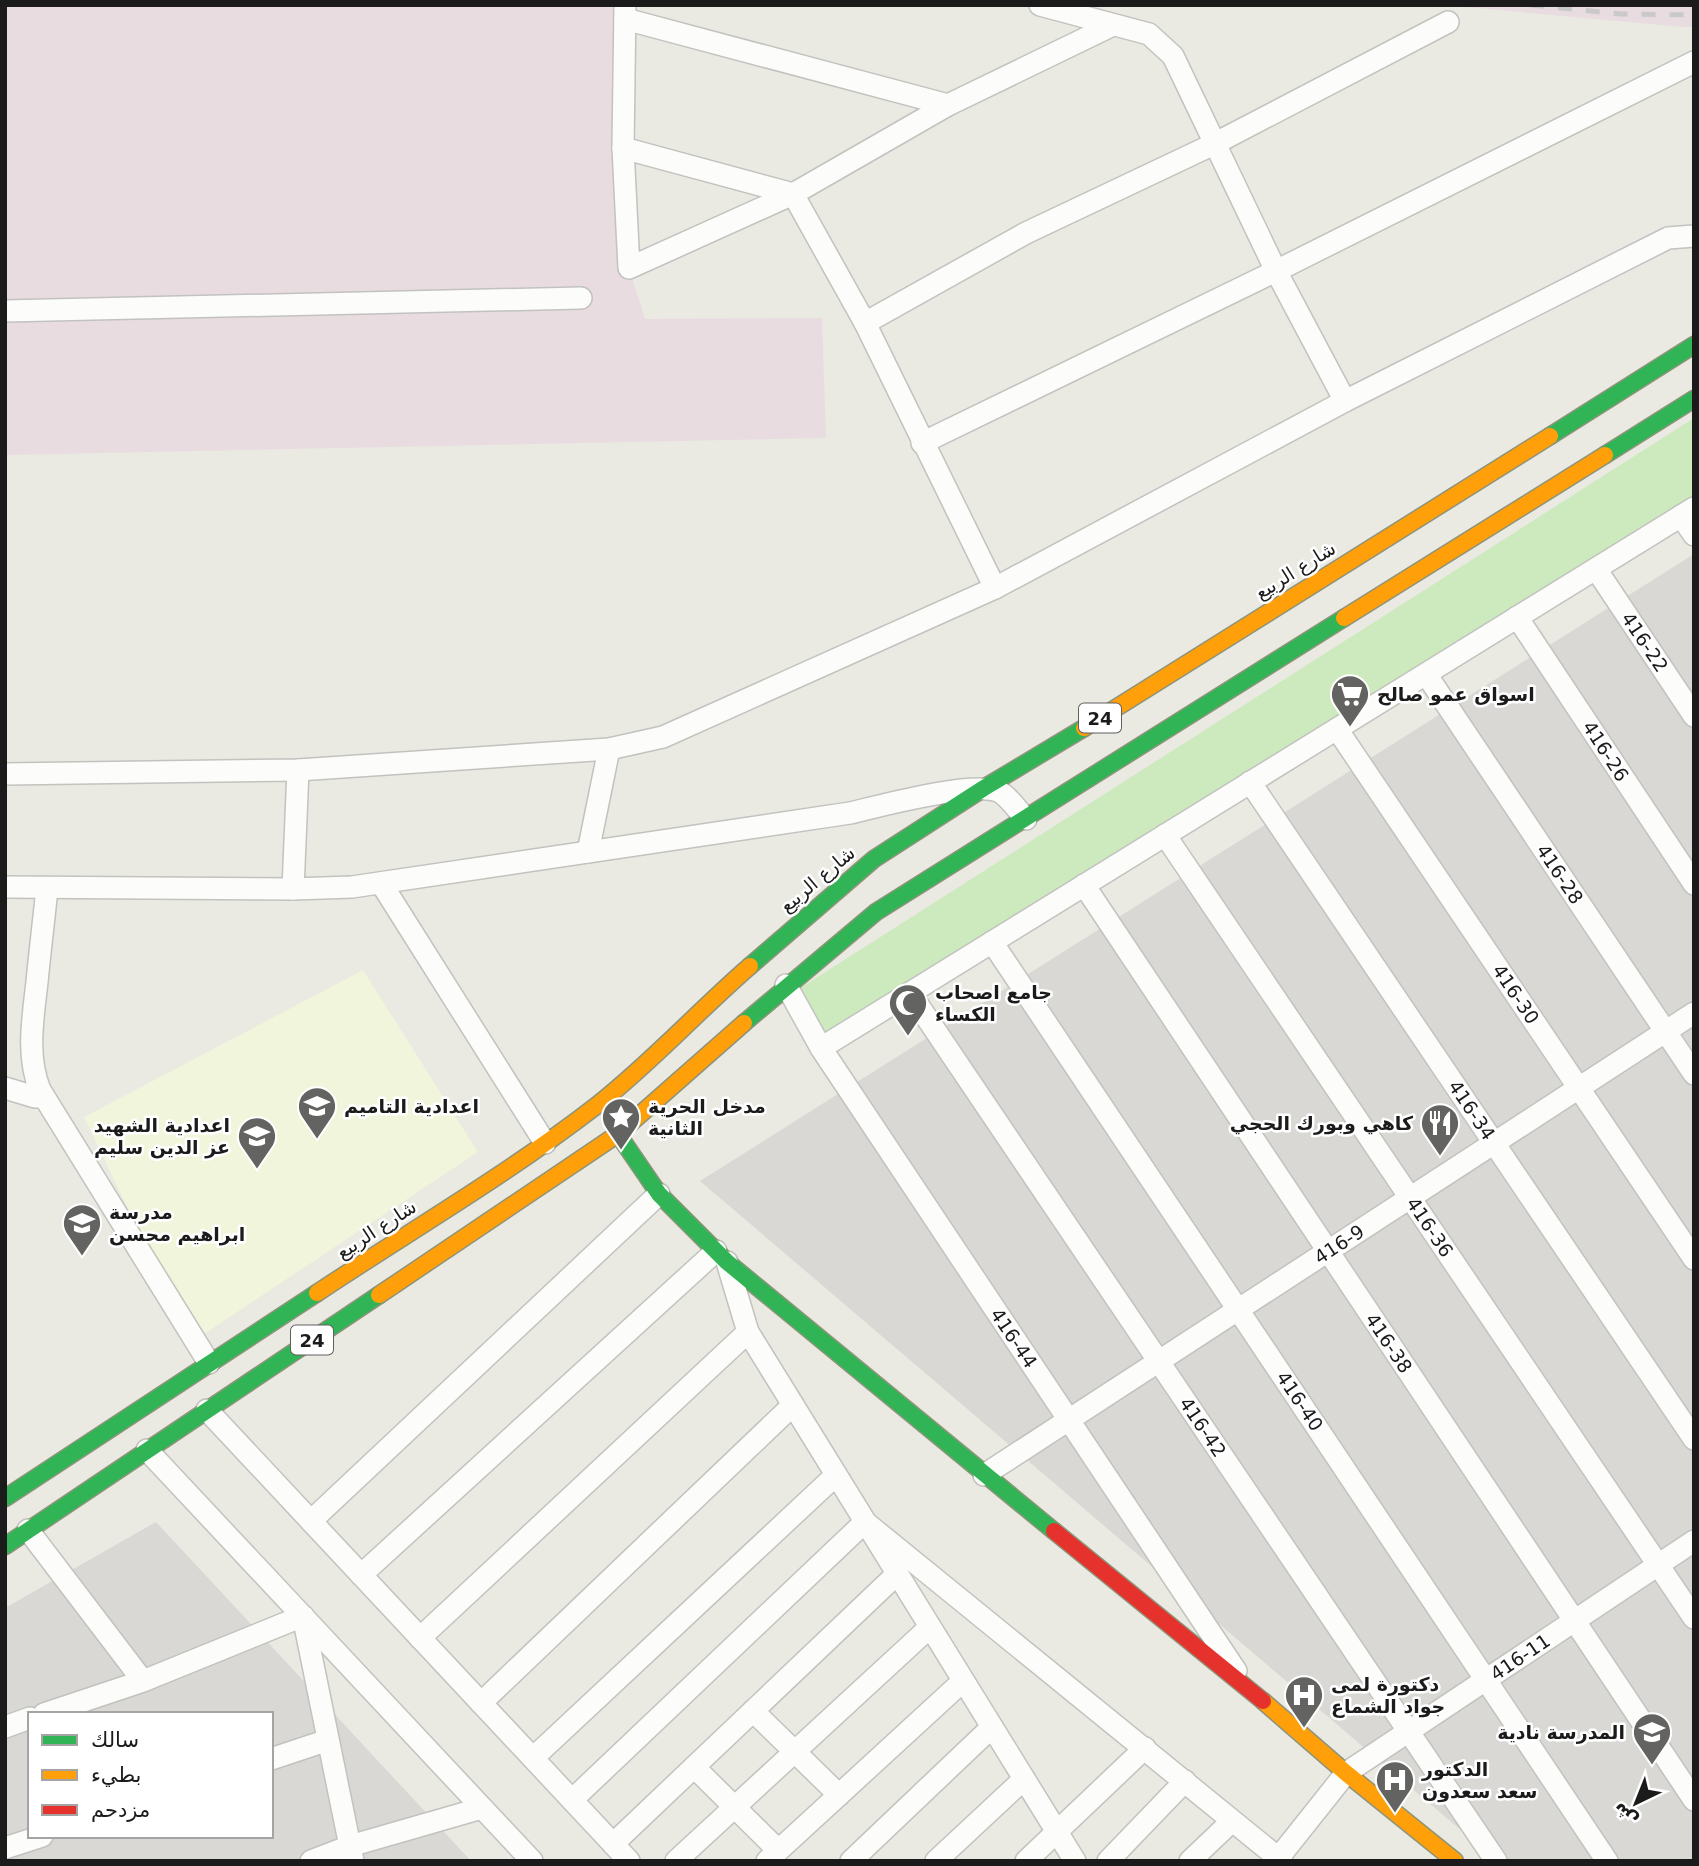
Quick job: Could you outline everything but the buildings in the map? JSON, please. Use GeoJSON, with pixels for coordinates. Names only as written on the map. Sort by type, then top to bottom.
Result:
{"type":"FeatureCollection","features":[{"type":"Feature","properties":{"kind":"main road","name":"شارع الربيع"},"geometry":{"type":"LineString","coordinates":[[5,1498],[545,1143],[597,1105],[642,1068],[719,992],[874,859],[1694,345]]}},
{"type":"Feature","properties":{"kind":"main road","name":"24"},"geometry":{"type":"LineString","coordinates":[[5,1546],[618,1134],[786,985],[876,912],[1694,399]]}},
{"type":"Feature","properties":{"kind":"main road"},"geometry":{"type":"LineString","coordinates":[[618,1134],[659,1194],[722,1256],[984,1475],[1247,1687],[1346,1773],[1454,1860]]}},
{"type":"Feature","properties":{"kind":"street"},"geometry":{"type":"LineString","coordinates":[[1040,5],[1149,34],[1172,56],[1276,271],[1345,401]]}},
{"type":"Feature","properties":{"kind":"street"},"geometry":{"type":"LineString","coordinates":[[948,105],[625,12],[623,148],[629,268],[793,194],[948,105],[1113,25]]}},
{"type":"Feature","properties":{"kind":"street"},"geometry":{"type":"LineString","coordinates":[[865,323],[1026,233],[1214,144],[1448,22]]}},
{"type":"Feature","properties":{"kind":"street"},"geometry":{"type":"LineString","coordinates":[[922,443],[1276,271],[1694,62]]}},
{"type":"Feature","properties":{"kind":"street"},"geometry":{"type":"LineString","coordinates":[[623,148],[793,194],[865,323],[995,589]]}},
{"type":"Feature","properties":{"kind":"street"},"geometry":{"type":"LineString","coordinates":[[5,774],[298,770],[609,749],[663,737],[995,589],[1345,401],[1668,238],[1694,236]]}},
{"type":"Feature","properties":{"kind":"street"},"geometry":{"type":"LineString","coordinates":[[5,311],[581,298]]}},
{"type":"Feature","properties":{"kind":"street"},"geometry":{"type":"LineString","coordinates":[[821,1048],[1687,512],[1694,535]]}},
{"type":"Feature","properties":{"kind":"street","name":"416-22"},"geometry":{"type":"LineString","coordinates":[[1596,569],[1694,716]]}},
{"type":"Feature","properties":{"kind":"street","name":"416-26"},"geometry":{"type":"LineString","coordinates":[[1517,617],[1694,884]]}},
{"type":"Feature","properties":{"kind":"street","name":"416-28"},"geometry":{"type":"LineString","coordinates":[[1426,674],[1694,1074]]}},
{"type":"Feature","properties":{"kind":"street","name":"416-30"},"geometry":{"type":"LineString","coordinates":[[1338,729],[1694,1259]]}},
{"type":"Feature","properties":{"kind":"street"},"geometry":{"type":"LineString","coordinates":[[589,852],[609,749]]}},
{"type":"Feature","properties":{"kind":"street"},"geometry":{"type":"LineString","coordinates":[[293,889],[298,770]]}},
{"type":"Feature","properties":{"kind":"street","name":"416-34"},"geometry":{"type":"LineString","coordinates":[[1250,782],[1694,1438]]}},
{"type":"Feature","properties":{"kind":"street"},"geometry":{"type":"LineString","coordinates":[[5,887],[293,889],[382,883],[850,813],[984,788],[1006,797],[1026,820]]}},
{"type":"Feature","properties":{"kind":"street","name":"416-36"},"geometry":{"type":"LineString","coordinates":[[1165,835],[1694,1618]]}},
{"type":"Feature","properties":{"kind":"street"},"geometry":{"type":"LineString","coordinates":[[382,883],[545,1143]]}},
{"type":"Feature","properties":{"kind":"street","name":"416-38"},"geometry":{"type":"LineString","coordinates":[[1084,886],[1694,1800]]}},
{"type":"Feature","properties":{"kind":"street"},"geometry":{"type":"LineString","coordinates":[[47,888],[31,1051],[35,1079],[209,1363]]}},
{"type":"Feature","properties":{"kind":"street","name":"416-40"},"geometry":{"type":"LineString","coordinates":[[992,942],[1607,1861]]}},
{"type":"Feature","properties":{"kind":"street","name":"416-44"},"geometry":{"type":"LineString","coordinates":[[786,985],[821,1048],[1247,1687]]}},
{"type":"Feature","properties":{"kind":"street","name":"416-42"},"geometry":{"type":"LineString","coordinates":[[910,993],[1496,1861]]}},
{"type":"Feature","properties":{"kind":"street","name":"416-9"},"geometry":{"type":"LineString","coordinates":[[984,1475],[1694,1013]]}},
{"type":"Feature","properties":{"kind":"street"},"geometry":{"type":"LineString","coordinates":[[5,1088],[44,1097]]}},
{"type":"Feature","properties":{"kind":"street"},"geometry":{"type":"LineString","coordinates":[[311,1521],[659,1194]]}},
{"type":"Feature","properties":{"kind":"street"},"geometry":{"type":"LineString","coordinates":[[361,1575],[722,1256],[748,1332],[1074,1861]]}},
{"type":"Feature","properties":{"kind":"street"},"geometry":{"type":"LineString","coordinates":[[420,1638],[748,1332]]}},
{"type":"Feature","properties":{"kind":"street"},"geometry":{"type":"LineString","coordinates":[[481,1703],[793,1405]]}},
{"type":"Feature","properties":{"kind":"street"},"geometry":{"type":"LineString","coordinates":[[207,1410],[629,1861]]}},
{"type":"Feature","properties":{"kind":"street"},"geometry":{"type":"LineString","coordinates":[[148,1450],[532,1861]]}},
{"type":"Feature","properties":{"kind":"street"},"geometry":{"type":"LineString","coordinates":[[533,1758],[836,1475]]}},
{"type":"Feature","properties":{"kind":"street"},"geometry":{"type":"LineString","coordinates":[[865,1521],[1279,1860]]}},
{"type":"Feature","properties":{"kind":"street"},"geometry":{"type":"LineString","coordinates":[[572,1800],[865,1521]]}},
{"type":"Feature","properties":{"kind":"street"},"geometry":{"type":"LineString","coordinates":[[28,1530],[144,1681]]}},
{"type":"Feature","properties":{"kind":"street","name":"416-11"},"geometry":{"type":"LineString","coordinates":[[1279,1860],[1346,1773],[1694,1541]]}},
{"type":"Feature","properties":{"kind":"street"},"geometry":{"type":"LineString","coordinates":[[613,1844],[897,1574]]}},
{"type":"Feature","properties":{"kind":"street"},"geometry":{"type":"LineString","coordinates":[[50,1712],[144,1681],[303,1616]]}},
{"type":"Feature","properties":{"kind":"street"},"geometry":{"type":"LineString","coordinates":[[303,1616],[352,1854]]}},
{"type":"Feature","properties":{"kind":"street"},"geometry":{"type":"LineString","coordinates":[[676,1861],[930,1627]]}},
{"type":"Feature","properties":{"kind":"street"},"geometry":{"type":"LineString","coordinates":[[694,1767],[734,1808],[772,1856],[964,1681]]}},
{"type":"Feature","properties":{"kind":"street"},"geometry":{"type":"LineString","coordinates":[[754,1711],[839,1795]]}},
{"type":"Feature","properties":{"kind":"street"},"geometry":{"type":"LineString","coordinates":[[5,1727],[28,1719]]}},
{"type":"Feature","properties":{"kind":"street"},"geometry":{"type":"LineString","coordinates":[[852,1861],[992,1727]]}},
{"type":"Feature","properties":{"kind":"street"},"geometry":{"type":"LineString","coordinates":[[273,1758],[328,1740]]}},
{"type":"Feature","properties":{"kind":"street"},"geometry":{"type":"LineString","coordinates":[[1026,1861],[1145,1748]]}},
{"type":"Feature","properties":{"kind":"street"},"geometry":{"type":"LineString","coordinates":[[936,1861],[1024,1779]]}},
{"type":"Feature","properties":{"kind":"street"},"geometry":{"type":"LineString","coordinates":[[1108,1861],[1185,1781]]}},
{"type":"Feature","properties":{"kind":"street"},"geometry":{"type":"LineString","coordinates":[[310,1861],[352,1854],[482,1808]]}},
{"type":"Feature","properties":{"kind":"street"},"geometry":{"type":"LineString","coordinates":[[1190,1861],[1232,1821]]}},
{"type":"Feature","properties":{"kind":"street"},"geometry":{"type":"LineString","coordinates":[[5,1848],[35,1838]]}},
{"type":"Feature","properties":{"kind":"shaded area"},"geometry":{"type":"Polygon","coordinates":[[[5,5],[626,5],[629,268],[645,319],[822,318],[826,438],[5,455],[5,5]]]}},
{"type":"Feature","properties":{"kind":"shaded area"},"geometry":{"type":"Polygon","coordinates":[[[1443,5],[1694,5],[1694,27],[1683,27],[1443,5]]]}},
{"type":"Feature","properties":{"kind":"shaded area"},"geometry":{"type":"Polygon","coordinates":[[[1694,554],[1694,1861],[1497,1861],[700,1181],[1694,554]]]}},
{"type":"Feature","properties":{"kind":"shaded area"},"geometry":{"type":"Polygon","coordinates":[[[363,970],[478,1152],[192,1342],[84,1117],[363,970]]]}},
{"type":"Feature","properties":{"kind":"shaded area"},"geometry":{"type":"Polygon","coordinates":[[[156,1522],[471,1861],[5,1861],[5,1608],[156,1522]]]}},
{"type":"Feature","properties":{"kind":"green space"},"geometry":{"type":"Polygon","coordinates":[[[1694,418],[1694,502],[823,1042],[794,992],[1694,418]]]}},
{"type":"Feature","properties":{"kind":"railway"},"geometry":{"type":"LineString","coordinates":[[1530,5],[1621,14],[1694,15]]}},
{"type":"Feature","properties":{"kind":"traffic: fast"},"geometry":{"type":"LineString","coordinates":[[1550,436],[1694,345]]}},
{"type":"Feature","properties":{"kind":"traffic: fast"},"geometry":{"type":"LineString","coordinates":[[1605,455],[1694,399]]}},
{"type":"Feature","properties":{"kind":"traffic: fast"},"geometry":{"type":"LineString","coordinates":[[744,1023],[876,912],[1344,618]]}},
{"type":"Feature","properties":{"kind":"traffic: fast"},"geometry":{"type":"LineString","coordinates":[[750,966],[874,859],[1084,728]]}},
{"type":"Feature","properties":{"kind":"traffic: fast"},"geometry":{"type":"LineString","coordinates":[[618,1134],[659,1194],[727,1262],[1054,1531]]}},
{"type":"Feature","properties":{"kind":"traffic: fast"},"geometry":{"type":"LineString","coordinates":[[5,1498],[317,1293]]}},
{"type":"Feature","properties":{"kind":"traffic: fast"},"geometry":{"type":"LineString","coordinates":[[5,1546],[379,1295]]}},
{"type":"Feature","properties":{"kind":"traffic: slow"},"geometry":{"type":"LineString","coordinates":[[1084,728],[1550,436]]}},
{"type":"Feature","properties":{"kind":"traffic: slow"},"geometry":{"type":"LineString","coordinates":[[1344,618],[1605,455]]}},
{"type":"Feature","properties":{"kind":"traffic: slow"},"geometry":{"type":"LineString","coordinates":[[317,1293],[494,1179],[563,1131],[636,1072],[750,966]]}},
{"type":"Feature","properties":{"kind":"traffic: slow"},"geometry":{"type":"LineString","coordinates":[[379,1295],[618,1134],[744,1023]]}},
{"type":"Feature","properties":{"kind":"traffic: slow"},"geometry":{"type":"LineString","coordinates":[[1263,1701],[1346,1773],[1455,1861]]}},
{"type":"Feature","properties":{"kind":"traffic: jam"},"geometry":{"type":"LineString","coordinates":[[1054,1531],[1263,1701]]}},
{"type":"Feature","properties":{"kind":"place","name":"اسواق عمو صالح"},"geometry":{"type":"Point","coordinates":[1350,728]}},
{"type":"Feature","properties":{"kind":"place","name":"جامع اصحاب الکساء"},"geometry":{"type":"Point","coordinates":[908,1037]}},
{"type":"Feature","properties":{"kind":"place","name":"اعدادية التاميم"},"geometry":{"type":"Point","coordinates":[317,1140]}},
{"type":"Feature","properties":{"kind":"place","name":"مدخل الحرية الثانية"},"geometry":{"type":"Point","coordinates":[621,1151]}},
{"type":"Feature","properties":{"kind":"place","name":"كاهي وبورك الحجي"},"geometry":{"type":"Point","coordinates":[1440,1157]}},
{"type":"Feature","properties":{"kind":"place","name":"اعدادية الشهيد عز الدين سليم"},"geometry":{"type":"Point","coordinates":[257,1170]}},
{"type":"Feature","properties":{"kind":"place","name":"مدرسة ابراهيم محسن"},"geometry":{"type":"Point","coordinates":[82,1257]}},
{"type":"Feature","properties":{"kind":"place","name":"دكتورة لمى جواد الشماع"},"geometry":{"type":"Point","coordinates":[1304,1729]}},
{"type":"Feature","properties":{"kind":"place","name":"المدرسة نادية"},"geometry":{"type":"Point","coordinates":[1652,1766]}},
{"type":"Feature","properties":{"kind":"place","name":"الدكتور سعد سعدون"},"geometry":{"type":"Point","coordinates":[1395,1814]}}]}
